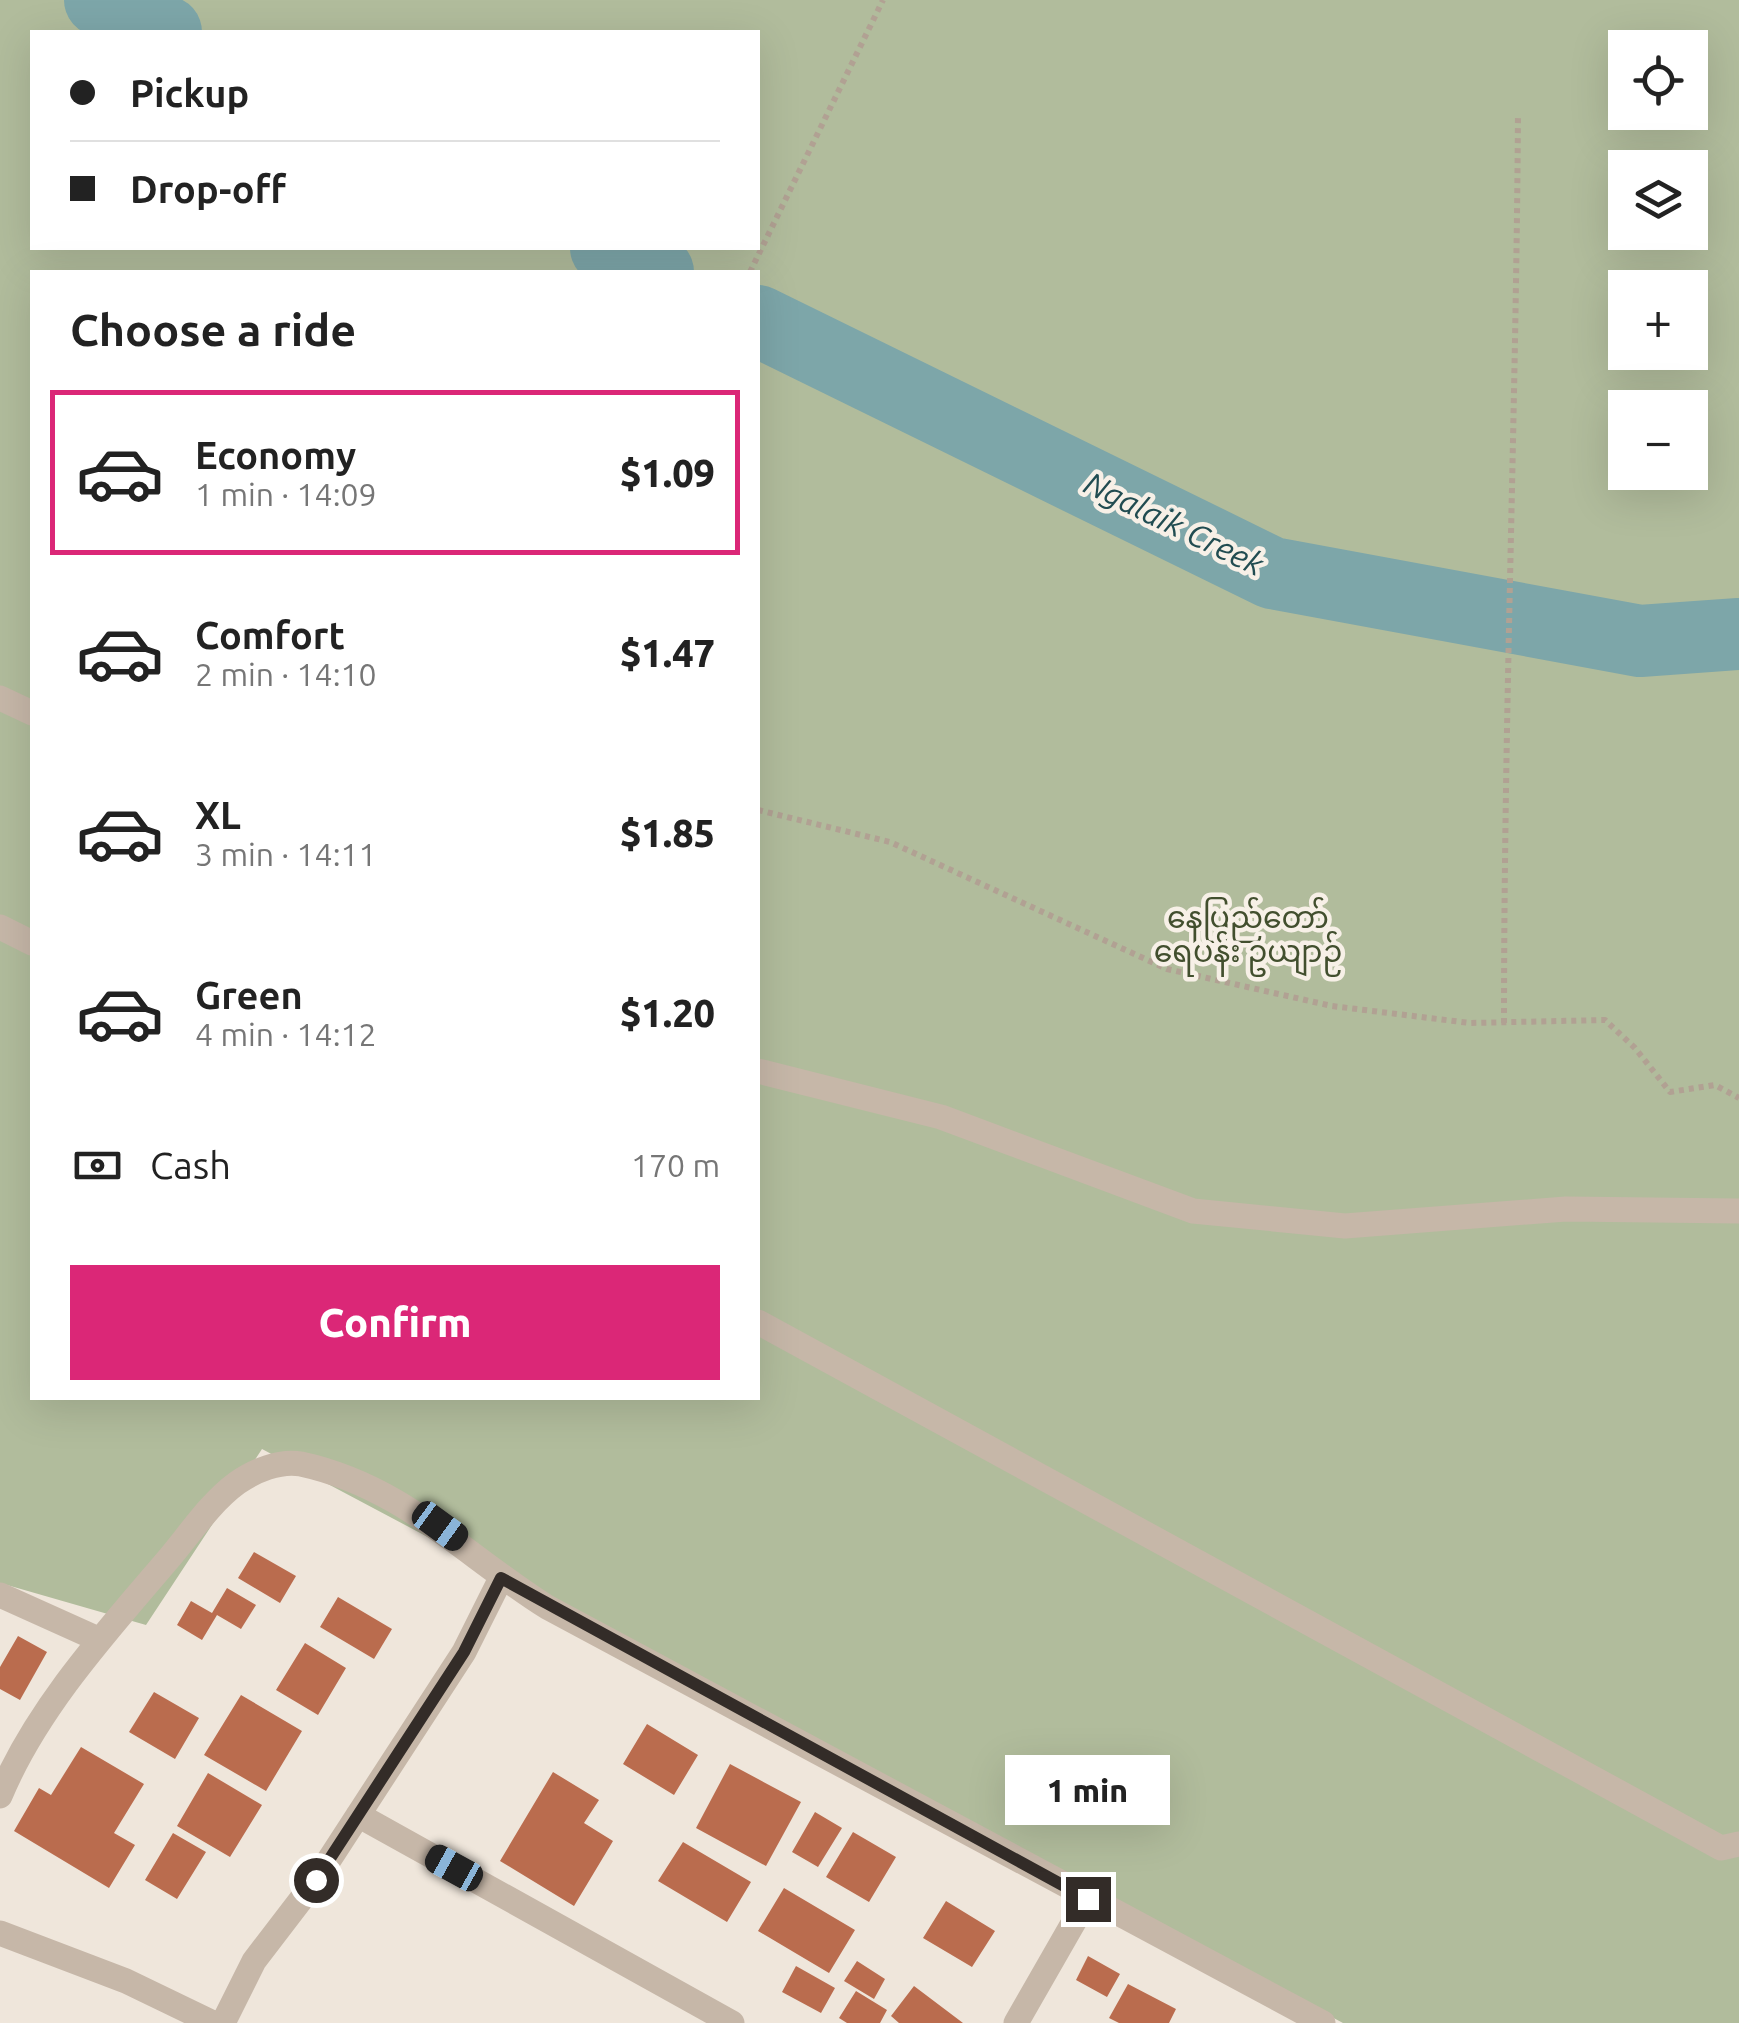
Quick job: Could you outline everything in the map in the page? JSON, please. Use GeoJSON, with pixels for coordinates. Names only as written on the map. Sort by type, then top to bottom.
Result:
{"type":"FeatureCollection","features":[{"type":"Feature","properties":{"kind":"street"},"geometry":{"type":"LineString","coordinates":[[0,698],[30,712]]}},
{"type":"Feature","properties":{"kind":"street"},"geometry":{"type":"LineString","coordinates":[[0,927],[30,942]]}},
{"type":"Feature","properties":{"kind":"street"},"geometry":{"type":"LineString","coordinates":[[760,1072],[942,1118],[1193,1211],[1345,1226],[1566,1209],[1739,1211]]}},
{"type":"Feature","properties":{"kind":"street"},"geometry":{"type":"LineString","coordinates":[[760,1323],[1721,1848],[1739,1844]]}},
{"type":"Feature","properties":{"kind":"street"},"geometry":{"type":"LineString","coordinates":[[0,1796],[16,1760],[100,1640],[233,1486],[257,1470],[297,1463],[373,1489],[471,1549],[501,1578],[1323,2023]]}},
{"type":"Feature","properties":{"kind":"street"},"geometry":{"type":"LineString","coordinates":[[223,2023],[254,1960],[316,1880],[464,1652],[501,1578]]}},
{"type":"Feature","properties":{"kind":"street"},"geometry":{"type":"LineString","coordinates":[[0,1595],[100,1640]]}},
{"type":"Feature","properties":{"kind":"street"},"geometry":{"type":"LineString","coordinates":[[358,1814],[732,2023]]}},
{"type":"Feature","properties":{"kind":"street"},"geometry":{"type":"LineString","coordinates":[[1016,2023],[1088,1899]]}},
{"type":"Feature","properties":{"kind":"street"},"geometry":{"type":"LineString","coordinates":[[0,1933],[126,1981],[212,2023]]}},
{"type":"Feature","properties":{"kind":"path"},"geometry":{"type":"LineString","coordinates":[[751,270],[883,0]]}},
{"type":"Feature","properties":{"kind":"path"},"geometry":{"type":"LineString","coordinates":[[1504,1023],[1504,735],[1515,474],[1518,114]]}},
{"type":"Feature","properties":{"kind":"path"},"geometry":{"type":"LineString","coordinates":[[760,810],[890,842],[1166,969],[1332,1006],[1504,1023],[1604,1020],[1636,1048],[1670,1092],[1715,1085],[1739,1098]]}},
{"type":"Feature","properties":{"kind":"green space","name":"နေပြည်တော် ရေပန်း ဥယျာဉ်"},"geometry":{"type":"Polygon","coordinates":[[[0,0],[1739,0],[1739,2023],[1343,2023],[262,1449],[146,1625],[0,1583],[0,0]]]}},
{"type":"Feature","properties":{"kind":"building"},"geometry":{"type":"Polygon","coordinates":[[[254,1552],[296,1576],[280,1603],[238,1578],[254,1552]]]}},
{"type":"Feature","properties":{"kind":"building"},"geometry":{"type":"Polygon","coordinates":[[[227,1588],[256,1605],[241,1629],[217,1615],[202,1640],[177,1625],[191,1601],[212,1613],[227,1588]]]}},
{"type":"Feature","properties":{"kind":"building"},"geometry":{"type":"Polygon","coordinates":[[[338,1597],[392,1629],[374,1659],[320,1627],[338,1597]]]}},
{"type":"Feature","properties":{"kind":"building"},"geometry":{"type":"Polygon","coordinates":[[[18,1636],[47,1652],[20,1700],[0,1689],[0,1667],[18,1636]]]}},
{"type":"Feature","properties":{"kind":"building"},"geometry":{"type":"Polygon","coordinates":[[[305,1643],[346,1668],[318,1715],[276,1690],[305,1643]]]}},
{"type":"Feature","properties":{"kind":"building"},"geometry":{"type":"Polygon","coordinates":[[[154,1692],[199,1718],[175,1759],[129,1732],[154,1692]]]}},
{"type":"Feature","properties":{"kind":"building"},"geometry":{"type":"Polygon","coordinates":[[[241,1695],[302,1731],[266,1791],[204,1755],[241,1695]]]}},
{"type":"Feature","properties":{"kind":"building"},"geometry":{"type":"Polygon","coordinates":[[[647,1724],[698,1755],[674,1795],[623,1764],[647,1724]]]}},
{"type":"Feature","properties":{"kind":"building"},"geometry":{"type":"Polygon","coordinates":[[[81,1747],[144,1784],[114,1833],[135,1845],[109,1888],[14,1831],[39,1788],[51,1795],[81,1747]]]}},
{"type":"Feature","properties":{"kind":"building"},"geometry":{"type":"Polygon","coordinates":[[[730,1764],[801,1802],[766,1866],[696,1828],[730,1764]]]}},
{"type":"Feature","properties":{"kind":"building"},"geometry":{"type":"Polygon","coordinates":[[[553,1772],[599,1800],[584,1823],[613,1841],[574,1906],[500,1861],[553,1772]]]}},
{"type":"Feature","properties":{"kind":"building"},"geometry":{"type":"Polygon","coordinates":[[[208,1773],[262,1805],[230,1857],[177,1826],[208,1773]]]}},
{"type":"Feature","properties":{"kind":"building"},"geometry":{"type":"Polygon","coordinates":[[[815,1812],[842,1828],[818,1867],[792,1852],[815,1812]]]}},
{"type":"Feature","properties":{"kind":"building"},"geometry":{"type":"Polygon","coordinates":[[[853,1832],[896,1857],[869,1902],[826,1877],[853,1832]]]}},
{"type":"Feature","properties":{"kind":"building"},"geometry":{"type":"Polygon","coordinates":[[[173,1833],[206,1852],[177,1899],[145,1880],[173,1833]]]}},
{"type":"Feature","properties":{"kind":"building"},"geometry":{"type":"Polygon","coordinates":[[[683,1842],[751,1882],[727,1922],[658,1881],[683,1842]]]}},
{"type":"Feature","properties":{"kind":"building"},"geometry":{"type":"Polygon","coordinates":[[[784,1888],[855,1930],[829,1973],[758,1931],[784,1888]]]}},
{"type":"Feature","properties":{"kind":"building"},"geometry":{"type":"Polygon","coordinates":[[[946,1901],[995,1931],[972,1967],[923,1938],[946,1901]]]}},
{"type":"Feature","properties":{"kind":"building"},"geometry":{"type":"Polygon","coordinates":[[[1088,1956],[1120,1974],[1107,1997],[1076,1980],[1088,1956]]]}},
{"type":"Feature","properties":{"kind":"building"},"geometry":{"type":"Polygon","coordinates":[[[857,1961],[885,1979],[874,1999],[844,1981],[857,1961]]]}},
{"type":"Feature","properties":{"kind":"building"},"geometry":{"type":"Polygon","coordinates":[[[796,1966],[835,1988],[821,2013],[782,1992],[796,1966]]]}},
{"type":"Feature","properties":{"kind":"building"},"geometry":{"type":"Polygon","coordinates":[[[1128,1984],[1176,2009],[1169,2023],[1119,2023],[1109,2018],[1128,1984]]]}},
{"type":"Feature","properties":{"kind":"building"},"geometry":{"type":"Polygon","coordinates":[[[914,1986],[963,2023],[899,2023],[891,2016],[914,1986]]]}},
{"type":"Feature","properties":{"kind":"building"},"geometry":{"type":"Polygon","coordinates":[[[856,1991],[887,2010],[880,2023],[847,2023],[839,2018],[856,1991]]]}},
{"type":"Feature","properties":{"kind":"waterway","name":"Ngalaik Creek"},"geometry":{"type":"LineString","coordinates":[[100,0],[162,30]]}},
{"type":"Feature","properties":{"kind":"waterway","name":"Ngalaik Creek"},"geometry":{"type":"LineString","coordinates":[[610,250],[654,270]]}},
{"type":"Feature","properties":{"kind":"waterway","name":"Ngalaik Creek"},"geometry":{"type":"LineString","coordinates":[[760,322],[1272,573],[1640,641],[1739,634]]}},
{"type":"Feature","properties":{"kind":"route"},"geometry":{"type":"LineString","coordinates":[[316,1880],[464,1652],[501,1578],[547,1607],[1088,1899]]}}]}
